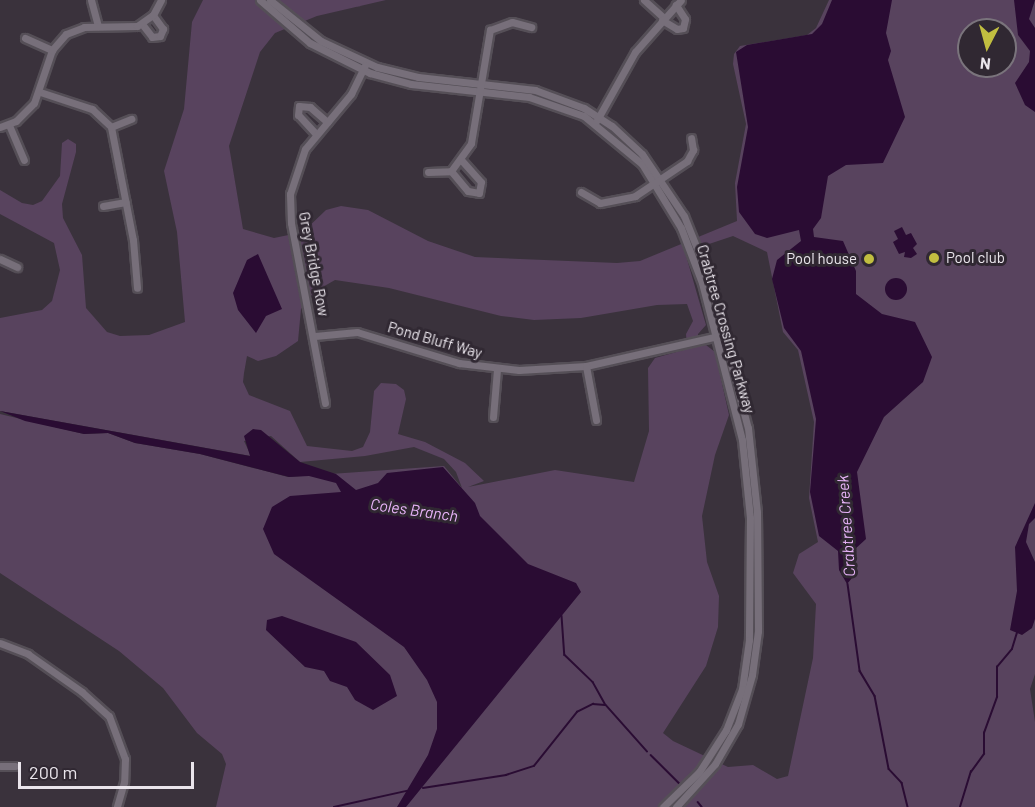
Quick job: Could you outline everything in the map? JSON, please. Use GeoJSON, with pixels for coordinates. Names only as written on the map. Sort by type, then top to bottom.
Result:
{"type":"FeatureCollection","features":[{"type":"Feature","properties":{"kind":"street"},"geometry":{"type":"LineString","coordinates":[[91,0],[98,26]]}},
{"type":"Feature","properties":{"kind":"street"},"geometry":{"type":"LineString","coordinates":[[0,127],[9,125],[28,110],[40,92],[52,50],[74,29],[142,24],[153,15],[160,0]]}},
{"type":"Feature","properties":{"kind":"street","name":"Crabtree Crossing Parkway"},"geometry":{"type":"LineString","coordinates":[[260,0],[310,43],[411,84],[539,99],[597,120]]}},
{"type":"Feature","properties":{"kind":"street","name":"Crabtree Crossing Parkway"},"geometry":{"type":"LineString","coordinates":[[270,0],[321,41],[364,66],[418,77],[483,83],[551,94],[597,120],[634,145],[697,242],[753,458],[757,512],[755,658],[745,704],[732,735],[715,764],[676,807]]}},
{"type":"Feature","properties":{"kind":"street"},"geometry":{"type":"LineString","coordinates":[[597,120],[635,52],[663,19],[678,3],[685,19],[683,28],[676,29],[663,19],[644,0]]}},
{"type":"Feature","properties":{"kind":"street"},"geometry":{"type":"LineString","coordinates":[[142,24],[152,37],[160,36],[163,29],[153,15]]}},
{"type":"Feature","properties":{"kind":"street"},"geometry":{"type":"LineString","coordinates":[[428,172],[451,171],[471,143],[482,92],[490,30],[512,22],[531,27]]}},
{"type":"Feature","properties":{"kind":"street"},"geometry":{"type":"LineString","coordinates":[[25,38],[52,50]]}},
{"type":"Feature","properties":{"kind":"street","name":"Grey Bridge Row"},"geometry":{"type":"LineString","coordinates":[[325,404],[315,336],[289,203],[296,168],[316,134],[351,94],[364,66]]}},
{"type":"Feature","properties":{"kind":"street"},"geometry":{"type":"LineString","coordinates":[[40,92],[92,109],[111,127],[126,202],[136,288]]}},
{"type":"Feature","properties":{"kind":"street"},"geometry":{"type":"LineString","coordinates":[[316,134],[298,115],[299,106],[310,107],[327,122]]}},
{"type":"Feature","properties":{"kind":"street"},"geometry":{"type":"LineString","coordinates":[[111,127],[131,119]]}},
{"type":"Feature","properties":{"kind":"street"},"geometry":{"type":"LineString","coordinates":[[9,125],[24,160]]}},
{"type":"Feature","properties":{"kind":"street"},"geometry":{"type":"LineString","coordinates":[[581,192],[594,202],[613,203],[635,196],[691,156],[691,138]]}},
{"type":"Feature","properties":{"kind":"street"},"geometry":{"type":"LineString","coordinates":[[451,171],[468,191],[479,193],[481,182],[461,160]]}},
{"type":"Feature","properties":{"kind":"street"},"geometry":{"type":"LineString","coordinates":[[103,206],[126,202]]}},
{"type":"Feature","properties":{"kind":"street"},"geometry":{"type":"LineString","coordinates":[[0,259],[16,267]]}},
{"type":"Feature","properties":{"kind":"street","name":"Pond Bluff Way"},"geometry":{"type":"LineString","coordinates":[[315,336],[364,334],[446,360],[497,369],[586,366],[720,335]]}},
{"type":"Feature","properties":{"kind":"street","name":"Crabtree Crossing Parkway"},"geometry":{"type":"LineString","coordinates":[[663,807],[699,772],[720,742],[737,704],[747,662],[748,490],[738,418],[720,335]]}},
{"type":"Feature","properties":{"kind":"street"},"geometry":{"type":"LineString","coordinates":[[586,366],[596,420]]}},
{"type":"Feature","properties":{"kind":"street"},"geometry":{"type":"LineString","coordinates":[[494,417],[497,369]]}},
{"type":"Feature","properties":{"kind":"street"},"geometry":{"type":"LineString","coordinates":[[0,643],[37,660],[82,692],[109,716],[125,759],[123,789],[117,807]]}},
{"type":"Feature","properties":{"kind":"street"},"geometry":{"type":"LineString","coordinates":[[0,766],[15,766]]}},
{"type":"Feature","properties":{"kind":"shaded area"},"geometry":{"type":"Polygon","coordinates":[[[203,0],[386,0],[317,16],[275,33],[260,52],[229,146],[243,229],[274,238],[303,232],[326,210],[341,206],[368,210],[428,241],[475,257],[617,263],[640,261],[737,221],[735,183],[746,124],[733,64],[734,54],[740,46],[807,35],[816,28],[829,0],[1035,0],[1035,674],[1030,689],[1035,722],[1035,807],[216,807],[226,764],[222,754],[197,733],[163,688],[119,651],[0,573],[0,414],[84,434],[108,433],[135,443],[200,454],[288,477],[444,466],[462,488],[456,472],[444,459],[414,447],[365,456],[300,462],[271,436],[244,441],[251,456],[0,411],[0,318],[42,310],[52,301],[60,270],[54,243],[0,214],[0,190],[22,203],[33,205],[42,201],[60,176],[62,143],[68,139],[76,144],[76,152],[62,204],[63,218],[82,255],[86,308],[107,332],[120,336],[149,335],[185,322],[177,232],[164,171],[184,109],[192,22],[203,0]],[[733,236],[685,252],[706,325],[698,334],[697,347],[706,345],[715,352],[729,415],[715,455],[702,516],[707,562],[719,596],[718,627],[706,666],[663,733],[673,741],[728,767],[753,765],[777,779],[788,776],[813,658],[816,604],[793,573],[799,554],[818,542],[809,498],[814,422],[798,350],[783,332],[767,252],[733,236]],[[335,280],[314,292],[301,309],[298,341],[276,356],[258,361],[247,356],[243,382],[249,395],[290,411],[307,446],[352,451],[363,447],[370,432],[374,391],[381,383],[396,384],[404,390],[406,399],[398,434],[425,442],[465,463],[484,481],[468,487],[555,470],[634,482],[649,431],[648,368],[655,358],[687,349],[686,334],[693,321],[687,304],[657,305],[581,318],[534,320],[501,316],[389,288],[335,280]]]}},
{"type":"Feature","properties":{"kind":"water"},"geometry":{"type":"Polygon","coordinates":[[[832,0],[892,0],[886,33],[891,51],[888,60],[905,117],[883,163],[846,165],[828,176],[821,218],[813,229],[814,237],[843,241],[856,271],[856,294],[882,314],[915,322],[932,357],[923,382],[884,417],[857,472],[866,539],[854,550],[852,578],[847,584],[839,570],[838,551],[819,536],[810,492],[816,419],[801,351],[784,328],[772,279],[777,260],[801,241],[799,230],[767,238],[755,234],[739,212],[737,187],[748,127],[736,52],[747,45],[812,34],[822,24],[832,0]]]}},
{"type":"Feature","properties":{"kind":"water"},"geometry":{"type":"Polygon","coordinates":[[[1014,0],[1035,0],[1029,19],[1035,28],[1035,112],[1025,105],[1015,83],[1029,62],[1030,51],[1018,35],[1014,0]]]}},
{"type":"Feature","properties":{"kind":"water"},"geometry":{"type":"Polygon","coordinates":[[[902,227],[906,235],[911,233],[917,244],[913,248],[917,254],[911,258],[904,257],[905,252],[899,254],[893,242],[898,239],[894,231],[902,227]]]}},
{"type":"Feature","properties":{"kind":"water"},"geometry":{"type":"Polygon","coordinates":[[[258,254],[282,309],[266,316],[256,333],[238,310],[233,293],[247,260],[258,254]]]}},
{"type":"Feature","properties":{"kind":"water"},"geometry":{"type":"Polygon","coordinates":[[[896,278],[906,285],[907,289],[900,299],[896,300],[886,293],[885,289],[892,279],[896,278]]]}},
{"type":"Feature","properties":{"kind":"water"},"geometry":{"type":"Polygon","coordinates":[[[0,411],[250,456],[244,436],[253,429],[261,430],[300,462],[336,474],[356,490],[378,483],[387,473],[443,467],[475,503],[480,516],[528,564],[576,583],[581,592],[406,807],[397,807],[428,755],[437,729],[437,702],[427,680],[404,647],[274,554],[263,529],[272,507],[290,496],[341,492],[336,483],[309,476],[289,477],[200,454],[135,443],[108,433],[84,434],[25,421],[0,411]]]}},
{"type":"Feature","properties":{"kind":"water"},"geometry":{"type":"Polygon","coordinates":[[[1035,503],[1035,518],[1029,524],[1026,542],[1035,562],[1035,619],[1032,628],[1022,635],[1010,630],[1017,591],[1015,547],[1035,503]]]}},
{"type":"Feature","properties":{"kind":"water"},"geometry":{"type":"Polygon","coordinates":[[[282,616],[356,642],[390,675],[397,696],[373,710],[355,700],[347,687],[330,681],[324,671],[305,667],[266,630],[267,620],[282,616]]]}},
{"type":"Feature","properties":{"kind":"waterway","name":"Crabtree Creek"},"geometry":{"type":"LineString","coordinates":[[848,584],[860,671],[875,696],[889,769],[902,783],[908,807]]}},
{"type":"Feature","properties":{"kind":"waterway","name":"Coles Branch"},"geometry":{"type":"LineString","coordinates":[[562,616],[565,655],[593,682],[606,705],[647,751]]}},
{"type":"Feature","properties":{"kind":"waterway"},"geometry":{"type":"LineString","coordinates":[[960,807],[971,772],[984,754],[984,733],[997,697],[997,667],[1012,649],[1017,633]]}},
{"type":"Feature","properties":{"kind":"waterway"},"geometry":{"type":"LineString","coordinates":[[423,788],[506,775],[534,766],[577,712],[593,704],[605,705]]}},
{"type":"Feature","properties":{"kind":"waterway","name":"Coles Branch"},"geometry":{"type":"LineString","coordinates":[[651,755],[679,783]]}},
{"type":"Feature","properties":{"kind":"waterway"},"geometry":{"type":"LineString","coordinates":[[334,807],[406,791]]}},
{"type":"Feature","properties":{"kind":"waterway","name":"Coles Branch"},"geometry":{"type":"LineString","coordinates":[[698,802],[702,807]]}},
{"type":"Feature","properties":{"kind":"place","name":"Pool club"},"geometry":{"type":"Point","coordinates":[934,258]}},
{"type":"Feature","properties":{"kind":"place","name":"Pool house"},"geometry":{"type":"Point","coordinates":[869,259]}}]}
